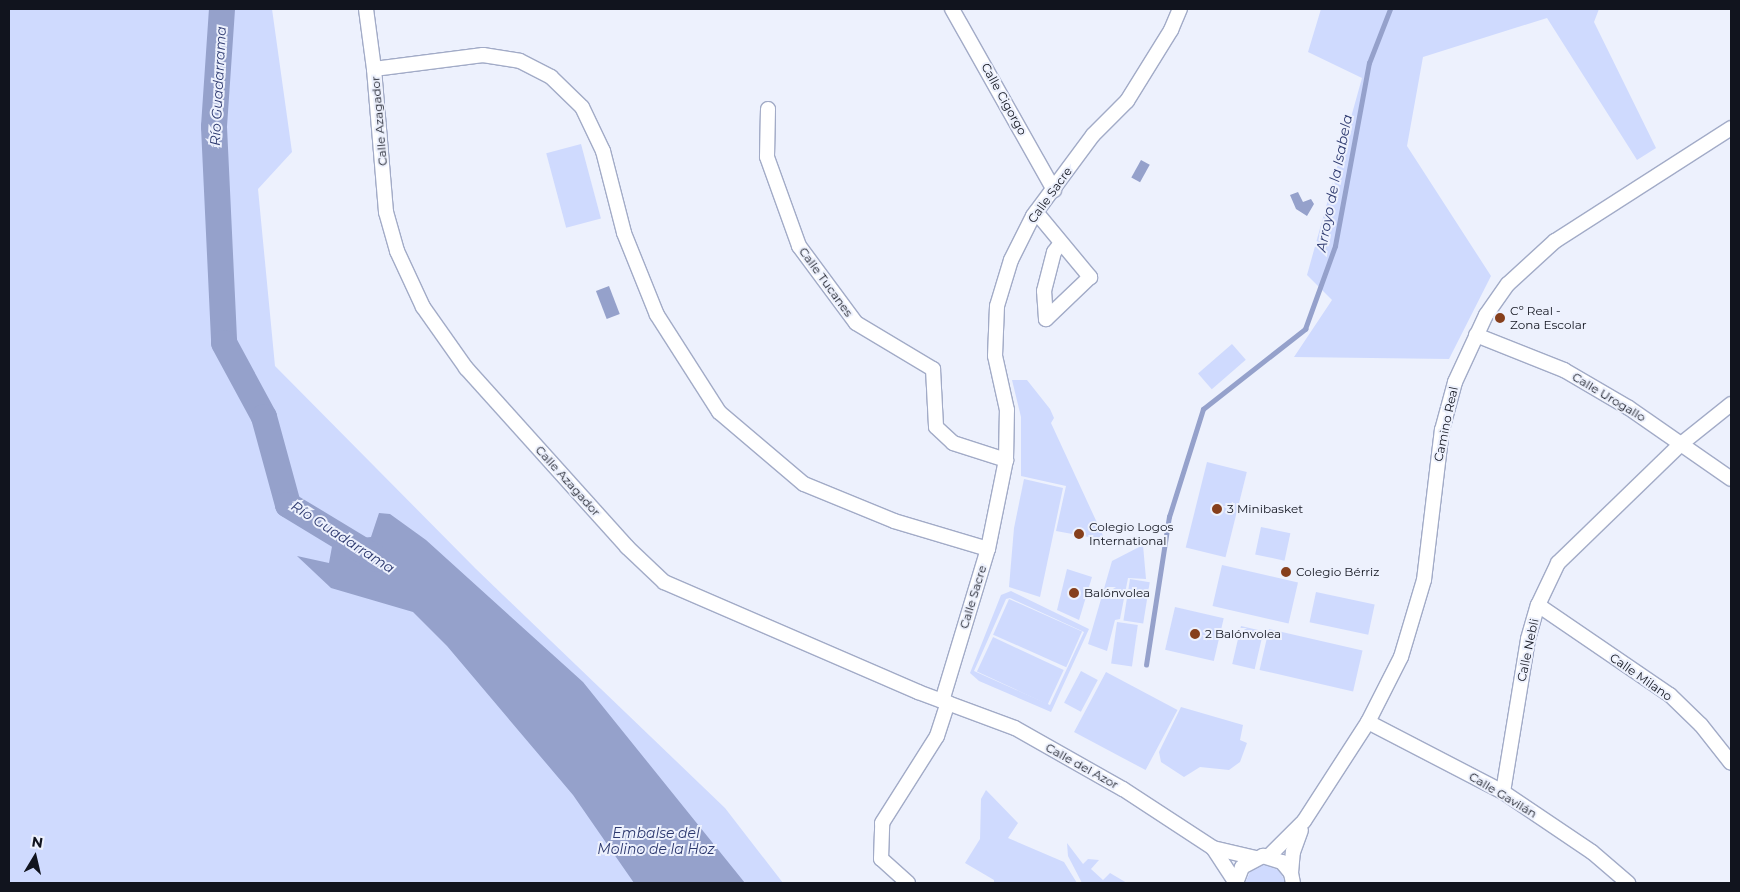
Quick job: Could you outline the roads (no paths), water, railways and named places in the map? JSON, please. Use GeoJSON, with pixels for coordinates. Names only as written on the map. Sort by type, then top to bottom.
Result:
{"type":"FeatureCollection","features":[{"type":"Feature","properties":{"kind":"street"},"geometry":{"type":"LineString","coordinates":[[366,9],[374,69]]}},
{"type":"Feature","properties":{"kind":"street","name":"Calle Cigorgo"},"geometry":{"type":"LineString","coordinates":[[952,9],[1054,190]]}},
{"type":"Feature","properties":{"kind":"street","name":"Calle Sacre"},"geometry":{"type":"LineString","coordinates":[[908,883],[881,859],[882,823],[936,736],[988,549],[1006,460],[1006,410],[995,356],[997,306],[1011,260],[1036,212],[1093,135],[1127,101],[1171,30],[1180,9]]}},
{"type":"Feature","properties":{"kind":"street","name":"Calle Azagador"},"geometry":{"type":"LineString","coordinates":[[945,702],[664,582],[588,504],[466,368],[423,307],[397,251],[386,212],[374,69],[483,55],[520,61],[552,77],[582,106],[603,151],[624,233],[657,315],[719,412],[804,484],[894,521],[988,549]]}},
{"type":"Feature","properties":{"kind":"street","name":"Calle Tucanes"},"geometry":{"type":"LineString","coordinates":[[768,110],[766,157],[799,246],[856,323],[933,369],[936,427],[953,443],[1006,460]]}},
{"type":"Feature","properties":{"kind":"street","name":"Camino Real"},"geometry":{"type":"LineString","coordinates":[[1293,880],[1293,852],[1304,821],[1368,722],[1401,657],[1414,621],[1424,580],[1442,430],[1455,382],[1476,335],[1508,284],[1555,241],[1731,128]]}},
{"type":"Feature","properties":{"kind":"street"},"geometry":{"type":"LineString","coordinates":[[1036,212],[1062,243],[1090,277],[1046,319],[1044,291],[1054,252],[1062,243]]}},
{"type":"Feature","properties":{"kind":"street","name":"Calle Urogallo"},"geometry":{"type":"LineString","coordinates":[[1476,335],[1564,370],[1630,408],[1731,479]]}},
{"type":"Feature","properties":{"kind":"street","name":"Calle Nebli"},"geometry":{"type":"LineString","coordinates":[[1503,792],[1528,639],[1538,605],[1558,563],[1681,444],[1731,404]]}},
{"type":"Feature","properties":{"kind":"street","name":"Calle Milano"},"geometry":{"type":"LineString","coordinates":[[1538,605],[1670,696],[1701,725],[1731,763]]}},
{"type":"Feature","properties":{"kind":"street","name":"Calle del Azor"},"geometry":{"type":"LineString","coordinates":[[945,702],[1015,728],[1123,789],[1213,848],[1263,857]]}},
{"type":"Feature","properties":{"kind":"street","name":"Calle Gavilán"},"geometry":{"type":"LineString","coordinates":[[1368,722],[1503,792],[1592,852],[1628,883]]}},
{"type":"Feature","properties":{"kind":"street","name":"Camino Real"},"geometry":{"type":"LineString","coordinates":[[1236,883],[1242,867],[1263,857],[1304,821]]}},
{"type":"Feature","properties":{"kind":"street","name":"Calle del Azor"},"geometry":{"type":"LineString","coordinates":[[1213,848],[1236,883]]}},
{"type":"Feature","properties":{"kind":"street"},"geometry":{"type":"LineString","coordinates":[[1263,857],[1282,862],[1293,880]]}},
{"type":"Feature","properties":{"kind":"water"},"geometry":{"type":"Polygon","coordinates":[[[1141,160],[1150,165],[1140,182],[1131,177],[1141,160]]]}},
{"type":"Feature","properties":{"kind":"water"},"geometry":{"type":"Polygon","coordinates":[[[1298,192],[1303,202],[1311,199],[1314,204],[1307,216],[1296,209],[1290,195],[1298,192]]]}},
{"type":"Feature","properties":{"kind":"water"},"geometry":{"type":"Polygon","coordinates":[[[609,286],[620,314],[607,319],[596,291],[609,286]]]}},
{"type":"Feature","properties":{"kind":"water","name":"Embalse del Molino de la Hoz"},"geometry":{"type":"Polygon","coordinates":[[[379,513],[390,514],[426,540],[583,682],[745,883],[634,883],[573,795],[447,646],[413,612],[331,588],[297,556],[329,563],[333,541],[371,537],[379,513]]]}},
{"type":"Feature","properties":{"kind":"waterway","name":"Río Guadarrama"},"geometry":{"type":"LineString","coordinates":[[222,9],[214,127],[224,343],[264,417],[288,505],[377,559]]}},
{"type":"Feature","properties":{"kind":"waterway","name":"Arroyo de la Isabela"},"geometry":{"type":"LineString","coordinates":[[1146,665],[1169,517],[1203,409],[1305,329],[1335,246],[1369,63],[1390,9]]}},
{"type":"Feature","properties":{"kind":"place","name":"Cº Real - Zona Escolar"},"geometry":{"type":"Point","coordinates":[1500,318]}},
{"type":"Feature","properties":{"kind":"place","name":"3 Minibasket"},"geometry":{"type":"Point","coordinates":[1217,509]}},
{"type":"Feature","properties":{"kind":"place","name":"Colegio Logos International"},"geometry":{"type":"Point","coordinates":[1079,534]}},
{"type":"Feature","properties":{"kind":"place","name":"Colegio Bérriz"},"geometry":{"type":"Point","coordinates":[1286,572]}},
{"type":"Feature","properties":{"kind":"place","name":"Balónvolea"},"geometry":{"type":"Point","coordinates":[1074,593]}},
{"type":"Feature","properties":{"kind":"place","name":"2 Balónvolea"},"geometry":{"type":"Point","coordinates":[1195,634]}}]}
